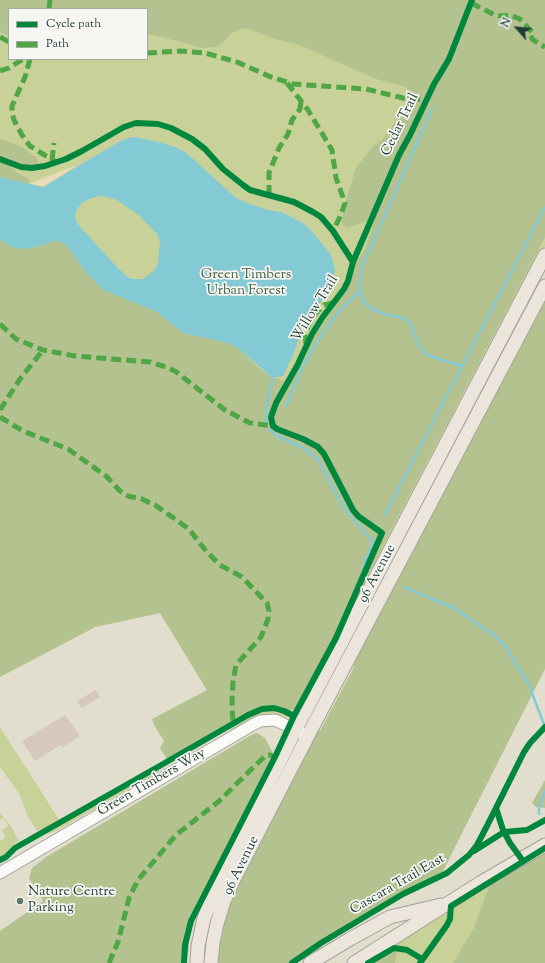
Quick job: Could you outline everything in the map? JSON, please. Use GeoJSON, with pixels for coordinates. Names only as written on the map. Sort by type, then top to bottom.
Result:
{"type":"FeatureCollection","features":[{"type":"Feature","properties":{"kind":"main road","name":"96 Avenue"},"geometry":{"type":"LineString","coordinates":[[198,963],[200,931],[208,904],[296,729],[545,255]]}},
{"type":"Feature","properties":{"kind":"main road","name":"96 Avenue"},"geometry":{"type":"LineString","coordinates":[[211,963],[217,924],[224,901],[233,881],[545,286]]}},
{"type":"Feature","properties":{"kind":"main road"},"geometry":{"type":"LineString","coordinates":[[354,963],[452,901],[545,845]]}},
{"type":"Feature","properties":{"kind":"main road"},"geometry":{"type":"LineString","coordinates":[[310,963],[390,917],[452,901]]}},
{"type":"Feature","properties":{"kind":"street","name":"Green Timbers Way"},"geometry":{"type":"LineString","coordinates":[[0,873],[260,721],[279,721],[308,736]]}},
{"type":"Feature","properties":{"kind":"green space","name":"Green Timbers Urban Forest"},"geometry":{"type":"Polygon","coordinates":[[[0,0],[545,0],[545,246],[296,716],[292,718],[271,714],[260,715],[231,730],[160,613],[95,627],[0,677],[0,0]]]}},
{"type":"Feature","properties":{"kind":"green space","name":"Green Timbers Urban Forest"},"geometry":{"type":"Polygon","coordinates":[[[0,0],[545,0],[545,237],[299,705],[288,711],[267,708],[253,711],[227,724],[167,759],[160,748],[164,741],[152,719],[207,690],[160,613],[95,627],[0,677],[0,238],[3,242],[22,249],[41,246],[53,241],[60,242],[67,246],[88,275],[157,312],[183,333],[228,343],[239,349],[261,370],[284,381],[290,380],[299,366],[313,336],[347,289],[355,263],[364,251],[375,221],[368,221],[347,228],[342,224],[346,201],[356,168],[372,147],[382,140],[401,114],[414,102],[414,97],[406,87],[379,80],[299,45],[275,39],[248,29],[243,28],[232,33],[220,45],[202,48],[154,35],[148,35],[148,8],[8,8],[8,36],[0,31],[0,0]]]}},
{"type":"Feature","properties":{"kind":"green space"},"geometry":{"type":"Polygon","coordinates":[[[0,139],[20,146],[38,160],[37,165],[22,165],[12,162],[10,164],[11,168],[17,173],[27,178],[29,184],[0,177],[0,139]]]}},
{"type":"Feature","properties":{"kind":"green space"},"geometry":{"type":"Polygon","coordinates":[[[545,294],[545,669],[443,871],[291,963],[215,963],[219,936],[232,897],[317,729],[320,731],[353,669],[357,654],[545,294]]]}},
{"type":"Feature","properties":{"kind":"green space"},"geometry":{"type":"Polygon","coordinates":[[[0,727],[60,821],[37,831],[28,817],[20,795],[0,767],[0,727]]]}},
{"type":"Feature","properties":{"kind":"green space"},"geometry":{"type":"Polygon","coordinates":[[[257,733],[265,738],[273,753],[272,758],[222,855],[202,898],[195,918],[188,929],[189,947],[186,963],[0,963],[0,931],[43,901],[29,878],[32,868],[46,857],[257,733]]]}},
{"type":"Feature","properties":{"kind":"green space"},"geometry":{"type":"Polygon","coordinates":[[[159,769],[159,772],[58,830],[44,835],[159,769]]]}},
{"type":"Feature","properties":{"kind":"green space"},"geometry":{"type":"Polygon","coordinates":[[[545,780],[545,808],[536,807],[532,803],[545,780]]]}},
{"type":"Feature","properties":{"kind":"green space"},"geometry":{"type":"Polygon","coordinates":[[[0,813],[10,825],[19,841],[15,843],[10,851],[0,858],[0,841],[6,837],[2,830],[8,826],[3,818],[0,820],[0,813]]]}},
{"type":"Feature","properties":{"kind":"green space"},"geometry":{"type":"Polygon","coordinates":[[[545,849],[545,963],[361,963],[545,849]]]}},
{"type":"Feature","properties":{"kind":"green space"},"geometry":{"type":"Polygon","coordinates":[[[545,853],[545,963],[453,963],[474,928],[489,886],[545,853]]]}},
{"type":"Feature","properties":{"kind":"green space"},"geometry":{"type":"Polygon","coordinates":[[[394,950],[397,950],[395,963],[373,963],[394,950]]]}},
{"type":"Feature","properties":{"kind":"sand"},"geometry":{"type":"Polygon","coordinates":[[[78,165],[43,187],[29,184],[66,169],[78,165]]]}},
{"type":"Feature","properties":{"kind":"water"},"geometry":{"type":"Polygon","coordinates":[[[133,137],[155,141],[175,147],[185,152],[236,198],[268,210],[281,212],[301,222],[310,229],[331,255],[335,269],[333,285],[330,292],[314,309],[304,324],[293,355],[283,376],[273,377],[268,374],[239,349],[228,343],[183,333],[157,312],[104,290],[88,275],[67,246],[60,242],[53,241],[41,246],[22,249],[12,247],[3,242],[0,238],[0,177],[43,187],[125,139],[133,137]],[[99,196],[82,203],[76,211],[75,220],[126,276],[132,279],[143,279],[154,271],[158,263],[160,241],[157,234],[140,216],[117,200],[99,196]]]}},
{"type":"Feature","properties":{"kind":"building"},"geometry":{"type":"Polygon","coordinates":[[[96,690],[100,697],[82,708],[77,701],[96,690]]]}},
{"type":"Feature","properties":{"kind":"building"},"geometry":{"type":"Polygon","coordinates":[[[65,715],[80,736],[62,748],[61,745],[35,761],[22,741],[65,715]]]}},
{"type":"Feature","properties":{"kind":"waterway"},"geometry":{"type":"LineString","coordinates":[[432,109],[362,267],[360,291],[364,302],[372,309],[387,315],[400,317],[408,321],[412,326],[418,344],[426,354],[461,366]]}},
{"type":"Feature","properties":{"kind":"waterway"},"geometry":{"type":"LineString","coordinates":[[384,516],[545,207]]}},
{"type":"Feature","properties":{"kind":"waterway"},"geometry":{"type":"LineString","coordinates":[[286,406],[306,360],[324,331],[339,311],[360,291]]}},
{"type":"Feature","properties":{"kind":"waterway"},"geometry":{"type":"LineString","coordinates":[[266,423],[267,404],[273,377]]}},
{"type":"Feature","properties":{"kind":"waterway"},"geometry":{"type":"LineString","coordinates":[[269,430],[307,450],[319,461],[341,503],[350,516],[373,541],[364,564],[364,570]]}},
{"type":"Feature","properties":{"kind":"waterway"},"geometry":{"type":"LineString","coordinates":[[404,587],[454,608],[495,636],[505,646],[529,685],[545,727]]}},
{"type":"Feature","properties":{"kind":"waterway"},"geometry":{"type":"LineString","coordinates":[[539,814],[539,807],[545,791]]}},
{"type":"Feature","properties":{"kind":"marked path"},"geometry":{"type":"LineString","coordinates":[[49,8],[50,0]]}},
{"type":"Feature","properties":{"kind":"marked path"},"geometry":{"type":"LineString","coordinates":[[471,3],[495,15],[509,15],[520,19],[532,32],[530,35],[533,40],[545,47]]}},
{"type":"Feature","properties":{"kind":"marked path"},"geometry":{"type":"LineString","coordinates":[[0,37],[8,41]]}},
{"type":"Feature","properties":{"kind":"marked path"},"geometry":{"type":"LineString","coordinates":[[148,53],[181,51],[205,53],[237,62],[271,77],[293,84],[366,89],[403,98],[427,100]]}},
{"type":"Feature","properties":{"kind":"marked path"},"geometry":{"type":"LineString","coordinates":[[0,71],[9,68],[21,60]]}},
{"type":"Feature","properties":{"kind":"marked path"},"geometry":{"type":"LineString","coordinates":[[30,60],[25,77],[12,106],[12,113],[22,135],[30,146],[56,162]]}},
{"type":"Feature","properties":{"kind":"marked path"},"geometry":{"type":"LineString","coordinates":[[287,83],[308,110],[332,150],[336,178],[345,203],[333,231]]}},
{"type":"Feature","properties":{"kind":"marked path"},"geometry":{"type":"LineString","coordinates":[[269,195],[269,173],[279,148],[288,134],[292,120],[300,109],[301,101]]}},
{"type":"Feature","properties":{"kind":"marked path"},"geometry":{"type":"LineString","coordinates":[[52,160],[54,143]]}},
{"type":"Feature","properties":{"kind":"marked path"},"geometry":{"type":"LineString","coordinates":[[306,344],[305,335],[310,322],[324,305],[333,303]]}},
{"type":"Feature","properties":{"kind":"marked path"},"geometry":{"type":"LineString","coordinates":[[0,324],[16,339],[43,350],[75,356],[150,362],[163,366],[175,371],[225,410],[250,423],[273,426]]}},
{"type":"Feature","properties":{"kind":"marked path"},"geometry":{"type":"LineString","coordinates":[[0,410],[20,379],[43,350]]}},
{"type":"Feature","properties":{"kind":"marked path"},"geometry":{"type":"LineString","coordinates":[[0,417],[23,431],[68,449],[106,476],[120,491],[128,496],[142,499],[155,505],[189,529],[206,551],[220,565],[242,577],[267,603],[269,611],[268,619],[261,637],[236,665],[233,681],[233,723]]}},
{"type":"Feature","properties":{"kind":"marked path"},"geometry":{"type":"LineString","coordinates":[[109,963],[118,942],[129,898],[138,880],[176,835],[218,802],[266,755],[275,757]]}},
{"type":"Feature","properties":{"kind":"cycle path","name":"Cedar Trail"},"geometry":{"type":"LineString","coordinates":[[353,262],[399,155],[434,84],[449,59],[472,0]]}},
{"type":"Feature","properties":{"kind":"cycle path","name":"Willow Trail"},"geometry":{"type":"LineString","coordinates":[[0,159],[21,167],[32,168],[45,166],[66,159],[124,127],[136,123],[158,124],[171,128],[192,139],[205,149],[223,169],[250,190],[294,202],[321,217],[333,231],[353,262],[348,281],[344,289],[312,334],[297,366],[276,403],[271,417],[273,426],[277,429],[303,439],[318,447],[324,454],[353,510],[358,516],[382,533],[336,638],[294,716],[275,757],[191,921],[185,945],[184,963]]}},
{"type":"Feature","properties":{"kind":"cycle path"},"geometry":{"type":"LineString","coordinates":[[0,860],[6,857],[15,848],[248,715],[262,709],[274,708],[294,716]]}},
{"type":"Feature","properties":{"kind":"cycle path","name":"Cascara Trail East"},"geometry":{"type":"LineString","coordinates":[[292,963],[321,943],[403,894],[447,873],[469,855],[477,845],[524,752],[545,727]]}},
{"type":"Feature","properties":{"kind":"cycle path"},"geometry":{"type":"LineString","coordinates":[[496,808],[503,830],[523,861]]}},
{"type":"Feature","properties":{"kind":"cycle path"},"geometry":{"type":"LineString","coordinates":[[474,851],[504,832],[527,830],[545,820]]}},
{"type":"Feature","properties":{"kind":"cycle path"},"geometry":{"type":"LineString","coordinates":[[420,963],[447,925],[450,919],[451,906],[545,848]]}},
{"type":"Feature","properties":{"kind":"cycle path"},"geometry":{"type":"LineString","coordinates":[[368,963],[394,948],[407,950],[422,959]]}},
{"type":"Feature","properties":{"kind":"place","name":"Nature Centre Parking"},"geometry":{"type":"Point","coordinates":[20,901]}}]}
